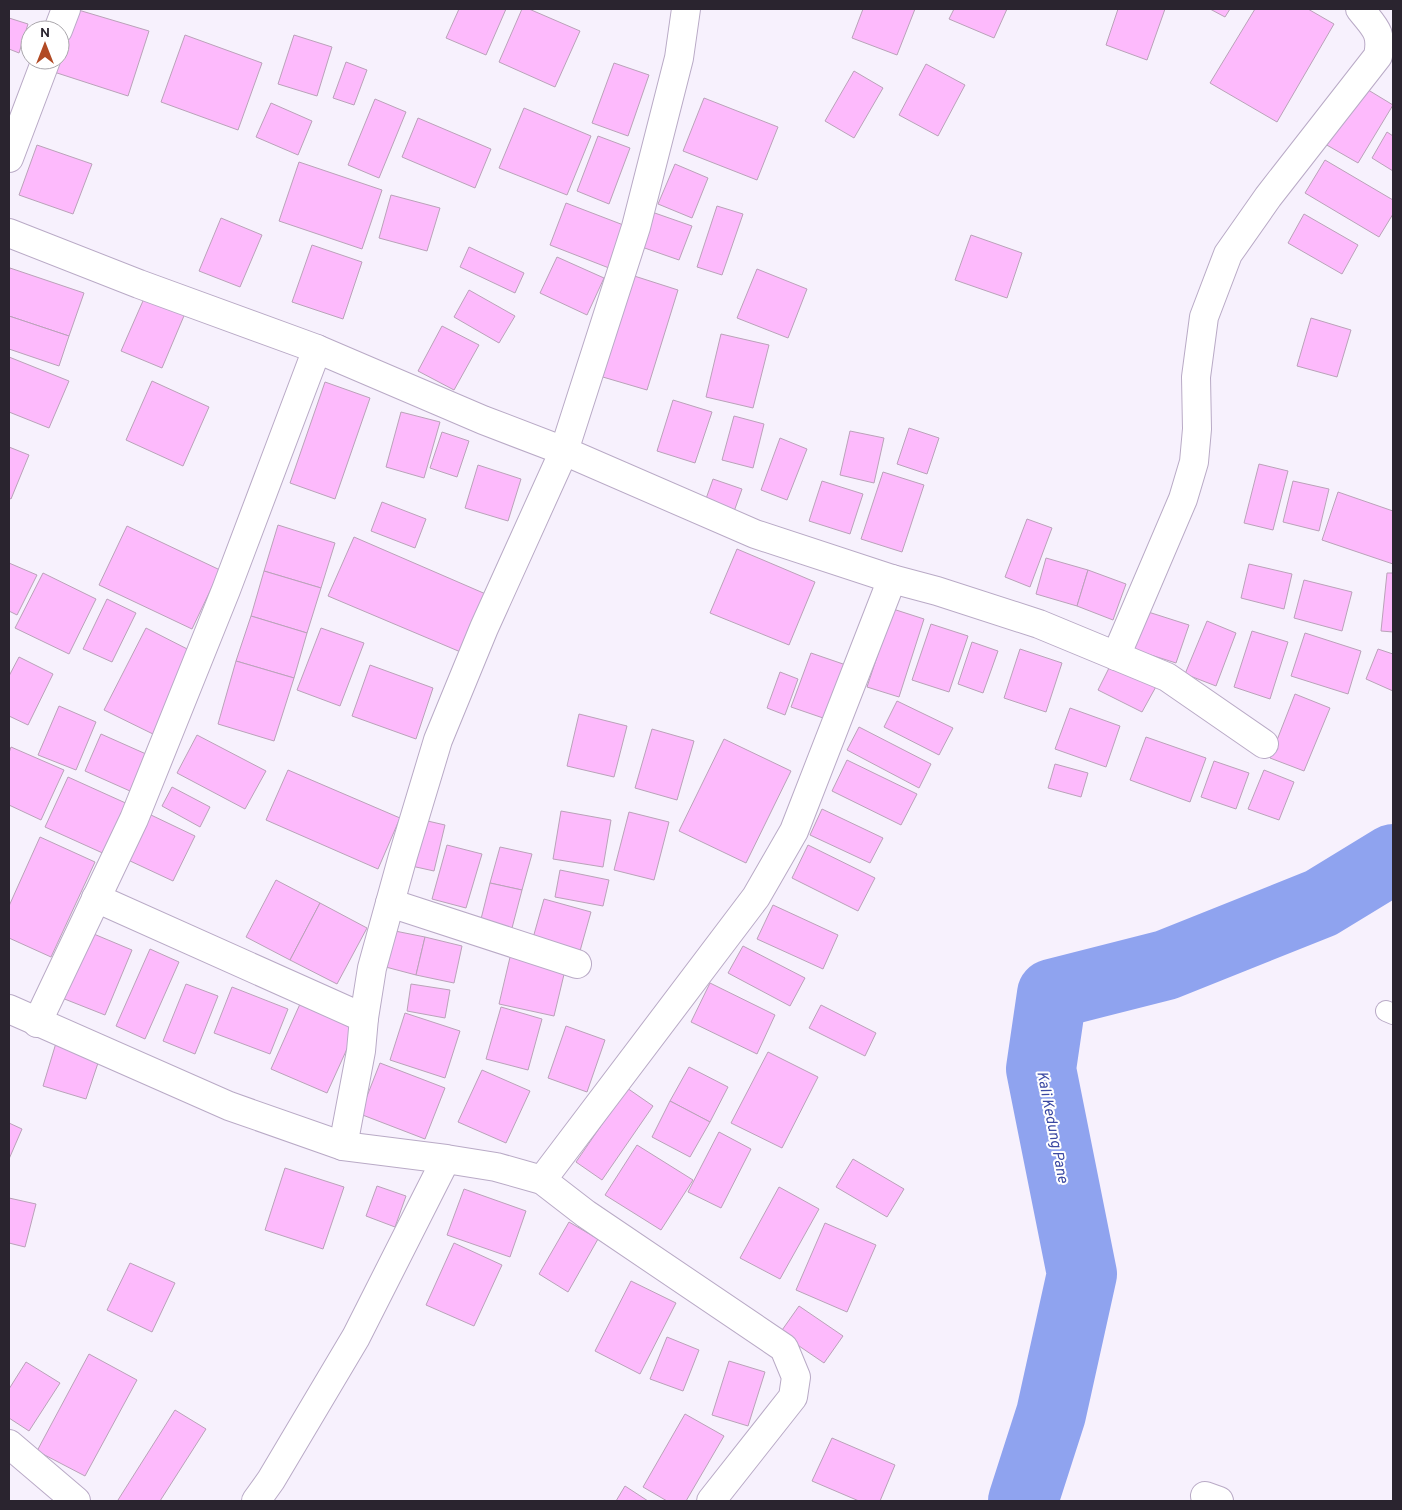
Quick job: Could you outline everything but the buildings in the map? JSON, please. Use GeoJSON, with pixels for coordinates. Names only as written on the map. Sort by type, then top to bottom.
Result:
{"type":"FeatureCollection","features":[{"type":"Feature","properties":{"kind":"street"},"geometry":{"type":"LineString","coordinates":[[343,1146],[360,1051],[372,968],[438,740],[484,628],[564,451],[636,227],[679,58],[686,9]]}},
{"type":"Feature","properties":{"kind":"street"},"geometry":{"type":"LineString","coordinates":[[1116,656],[1183,499],[1194,462],[1197,429],[1196,377],[1204,317],[1228,254],[1268,197],[1378,56],[1380,46],[1378,31],[1360,9]]}},
{"type":"Feature","properties":{"kind":"street"},"geometry":{"type":"LineString","coordinates":[[9,158],[42,70]]}},
{"type":"Feature","properties":{"kind":"street"},"geometry":{"type":"LineString","coordinates":[[9,233],[139,284],[318,349],[483,420],[564,451],[755,534],[892,579],[1039,624],[1167,677],[1264,744]]}},
{"type":"Feature","properties":{"kind":"street"},"geometry":{"type":"LineString","coordinates":[[36,1023],[141,801],[229,581],[318,349]]}},
{"type":"Feature","properties":{"kind":"street"},"geometry":{"type":"LineString","coordinates":[[542,1180],[756,898],[794,831],[892,579]]}},
{"type":"Feature","properties":{"kind":"street"},"geometry":{"type":"LineString","coordinates":[[96,898],[364,1018]]}},
{"type":"Feature","properties":{"kind":"street"},"geometry":{"type":"LineString","coordinates":[[390,903],[577,964]]}},
{"type":"Feature","properties":{"kind":"street"},"geometry":{"type":"LineString","coordinates":[[9,1010],[229,1106],[343,1146],[446,1158],[496,1167],[542,1180],[586,1214],[784,1348],[796,1376],[792,1397],[711,1501]]}},
{"type":"Feature","properties":{"kind":"street"},"geometry":{"type":"LineString","coordinates":[[256,1501],[271,1480],[356,1337],[446,1158]]}},
{"type":"Feature","properties":{"kind":"street"},"geometry":{"type":"LineString","coordinates":[[9,1444],[76,1501]]}},
{"type":"Feature","properties":{"kind":"waterway","name":"Kali Kedung Pane"},"geometry":{"type":"LineString","coordinates":[[1023,1501],[1051,1414],[1082,1274],[1041,1069],[1052,994],[1166,965],[1321,903],[1393,859]]}}]}
